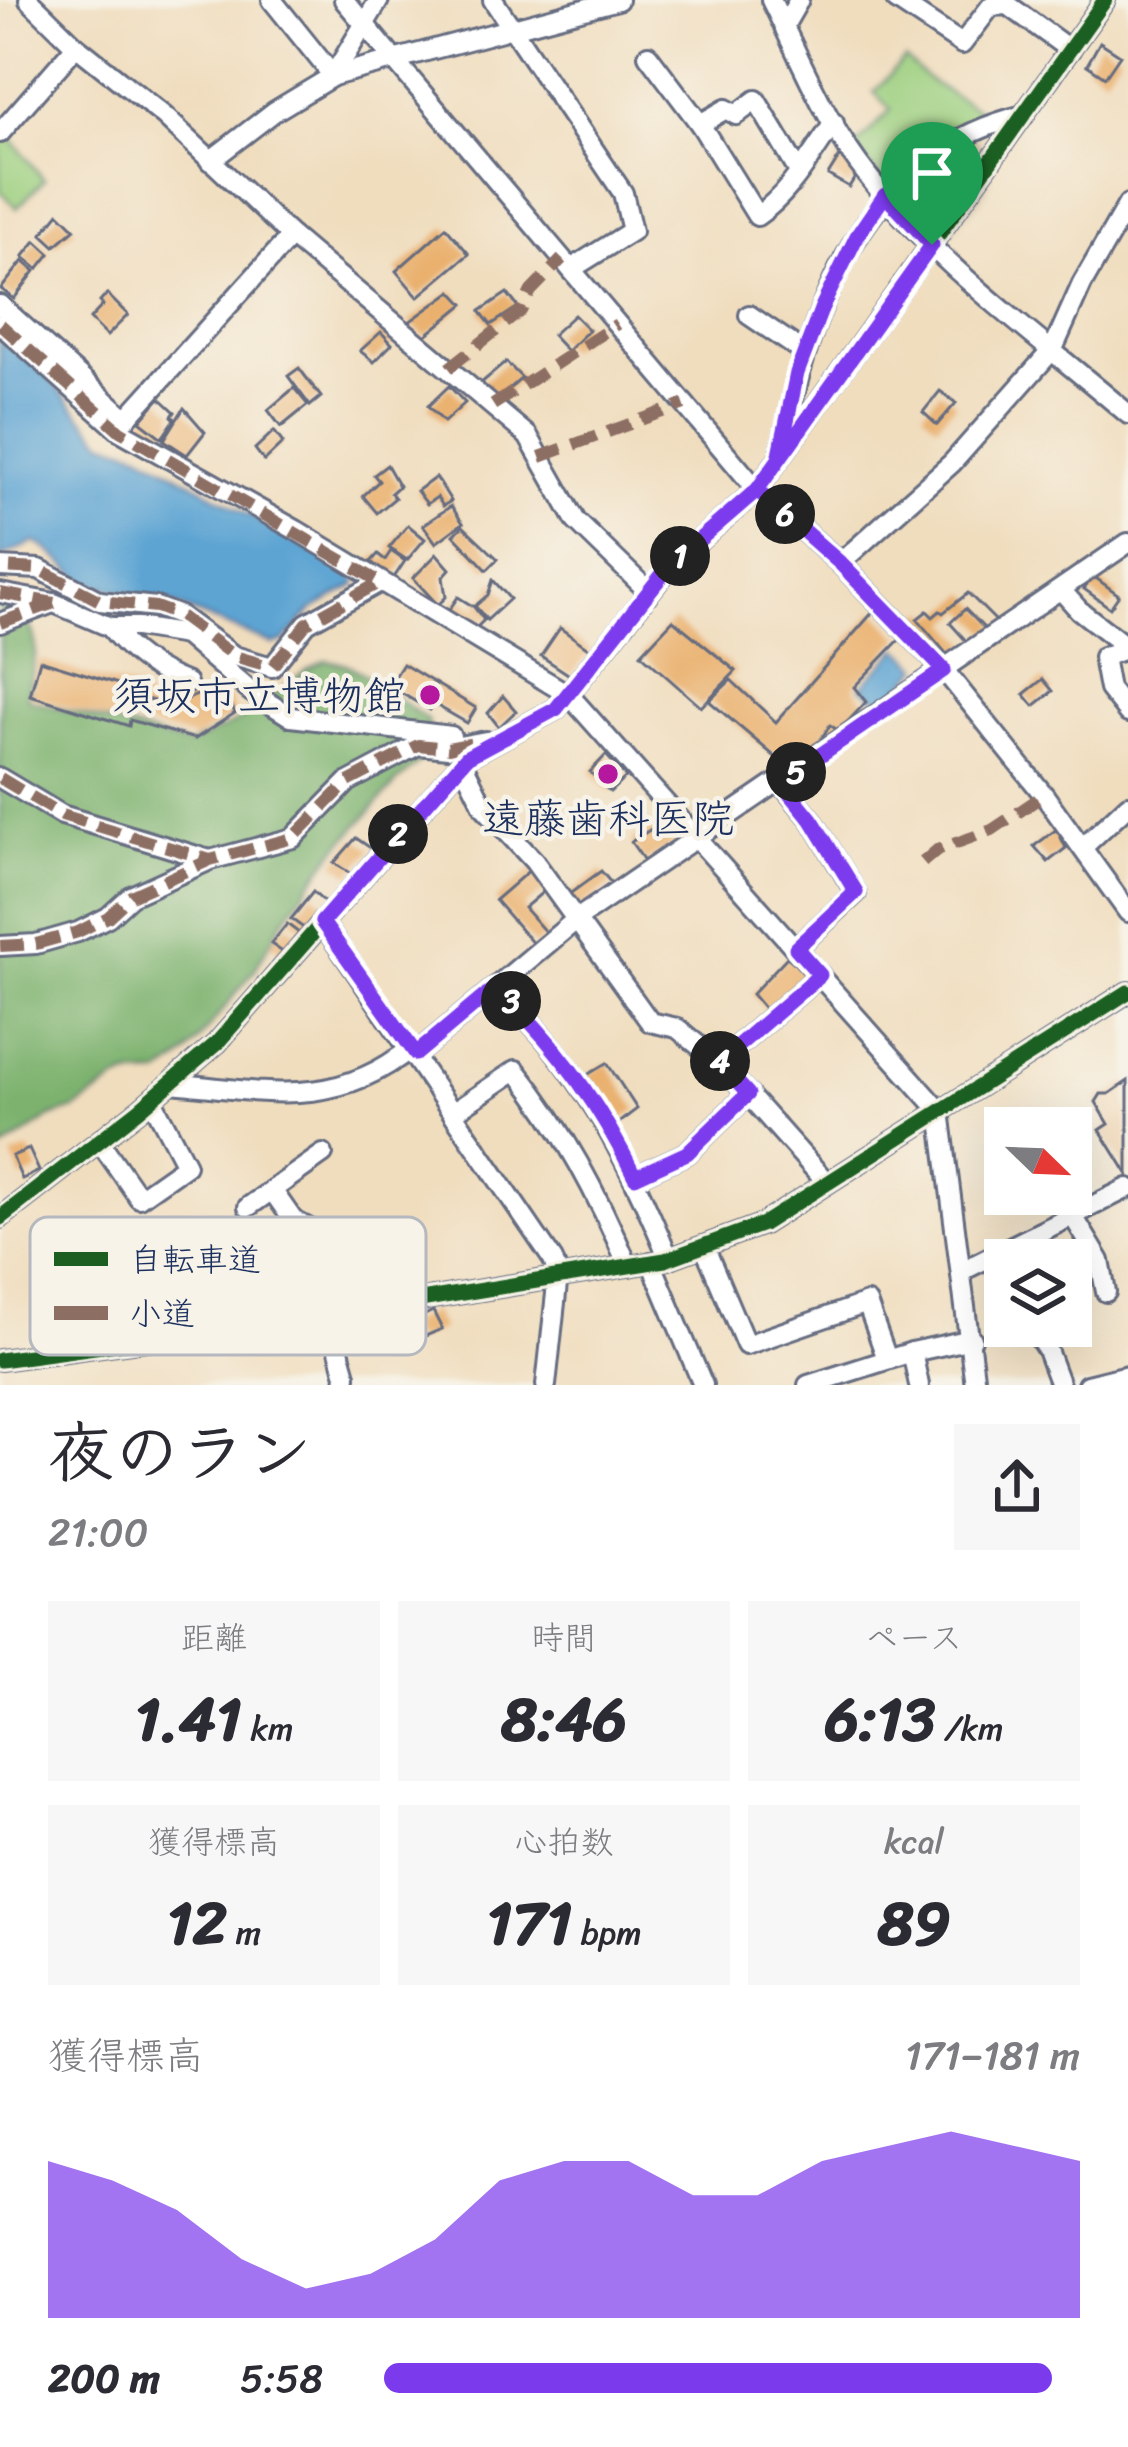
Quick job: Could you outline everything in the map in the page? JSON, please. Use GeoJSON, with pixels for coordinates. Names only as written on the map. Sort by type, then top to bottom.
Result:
{"type":"FeatureCollection","features":[{"type":"Feature","properties":{"kind":"street"},"geometry":{"type":"LineString","coordinates":[[28,0],[76,46],[164,116],[291,236],[528,436],[576,521],[648,591]]}},
{"type":"Feature","properties":{"kind":"street"},"geometry":{"type":"LineString","coordinates":[[272,0],[333,76]]}},
{"type":"Feature","properties":{"kind":"street"},"geometry":{"type":"LineString","coordinates":[[344,0],[757,490],[840,563],[944,670],[1128,912]]}},
{"type":"Feature","properties":{"kind":"street"},"geometry":{"type":"LineString","coordinates":[[333,76],[379,0]]}},
{"type":"Feature","properties":{"kind":"street"},"geometry":{"type":"LineString","coordinates":[[493,0],[622,194],[632,232],[571,269]]}},
{"type":"Feature","properties":{"kind":"street"},"geometry":{"type":"LineString","coordinates":[[210,161],[275,110],[333,76],[618,0]]}},
{"type":"Feature","properties":{"kind":"street"},"geometry":{"type":"LineString","coordinates":[[771,0],[834,123],[885,195],[932,245],[1128,414]]}},
{"type":"Feature","properties":{"kind":"street"},"geometry":{"type":"LineString","coordinates":[[784,26],[800,0]]}},
{"type":"Feature","properties":{"kind":"street"},"geometry":{"type":"LineString","coordinates":[[896,0],[962,44],[992,6],[1009,5],[1070,50]]}},
{"type":"Feature","properties":{"kind":"street"},"geometry":{"type":"LineString","coordinates":[[0,1218],[100,1142],[217,1043],[462,762],[556,709],[670,565],[757,490],[1099,4]]}},
{"type":"Feature","properties":{"kind":"street"},"geometry":{"type":"LineString","coordinates":[[0,133],[76,46]]}},
{"type":"Feature","properties":{"kind":"street"},"geometry":{"type":"LineString","coordinates":[[648,55],[700,124],[757,216],[775,204],[834,123]]}},
{"type":"Feature","properties":{"kind":"street"},"geometry":{"type":"LineString","coordinates":[[700,124],[726,109],[736,115],[756,100],[799,172]]}},
{"type":"Feature","properties":{"kind":"street"},"geometry":{"type":"LineString","coordinates":[[779,459],[805,352],[822,307],[857,236],[885,195],[942,147],[995,122],[1024,115]]}},
{"type":"Feature","properties":{"kind":"street"},"geometry":{"type":"LineString","coordinates":[[840,563],[952,463],[1053,349],[1082,284],[1128,204]]}},
{"type":"Feature","properties":{"kind":"street"},"geometry":{"type":"LineString","coordinates":[[0,305],[126,419],[291,236]]}},
{"type":"Feature","properties":{"kind":"street"},"geometry":{"type":"LineString","coordinates":[[749,316],[805,352]]}},
{"type":"Feature","properties":{"kind":"street"},"geometry":{"type":"LineString","coordinates":[[0,324],[120,431],[569,695],[940,1111],[975,1385]]}},
{"type":"Feature","properties":{"kind":"street"},"geometry":{"type":"LineString","coordinates":[[171,1083],[302,1094],[362,1080],[383,1070],[496,987],[577,919],[1128,543]]}},
{"type":"Feature","properties":{"kind":"street"},"geometry":{"type":"LineString","coordinates":[[0,567],[39,568],[100,601],[156,607],[180,616],[234,656],[272,667],[307,623],[380,582]]}},
{"type":"Feature","properties":{"kind":"street"},"geometry":{"type":"LineString","coordinates":[[39,568],[54,603]]}},
{"type":"Feature","properties":{"kind":"street"},"geometry":{"type":"LineString","coordinates":[[1061,590],[1128,648],[1103,657],[1109,689],[1128,713]]}},
{"type":"Feature","properties":{"kind":"street"},"geometry":{"type":"LineString","coordinates":[[0,593],[54,603],[110,627],[185,635],[250,691],[291,717],[494,740]]}},
{"type":"Feature","properties":{"kind":"street"},"geometry":{"type":"LineString","coordinates":[[0,623],[54,603]]}},
{"type":"Feature","properties":{"kind":"street"},"geometry":{"type":"LineString","coordinates":[[110,627],[123,644],[163,674],[187,683]]}},
{"type":"Feature","properties":{"kind":"street"},"geometry":{"type":"LineString","coordinates":[[0,946],[36,944],[78,932],[107,917],[131,896],[210,860],[292,838],[348,782],[418,745],[448,748],[494,740]]}},
{"type":"Feature","properties":{"kind":"street"},"geometry":{"type":"LineString","coordinates":[[462,762],[484,807],[534,861],[650,1022],[676,1028],[719,1062],[827,1183]]}},
{"type":"Feature","properties":{"kind":"street"},"geometry":{"type":"LineString","coordinates":[[0,778],[62,815],[210,860]]}},
{"type":"Feature","properties":{"kind":"street"},"geometry":{"type":"LineString","coordinates":[[781,782],[812,820],[856,892],[796,948]]}},
{"type":"Feature","properties":{"kind":"street"},"geometry":{"type":"LineString","coordinates":[[1083,847],[1128,805]]}},
{"type":"Feature","properties":{"kind":"street"},"geometry":{"type":"LineString","coordinates":[[322,922],[554,1260],[558,1275],[541,1384]]}},
{"type":"Feature","properties":{"kind":"street"},"geometry":{"type":"LineString","coordinates":[[719,1062],[820,975]]}},
{"type":"Feature","properties":{"kind":"street"},"geometry":{"type":"LineString","coordinates":[[496,987],[530,1019],[574,1073],[635,1177],[704,1385]]}},
{"type":"Feature","properties":{"kind":"street"},"geometry":{"type":"LineString","coordinates":[[426,1298],[660,1261],[763,1224],[1128,992]]}},
{"type":"Feature","properties":{"kind":"street"},"geometry":{"type":"LineString","coordinates":[[454,1112],[516,1070],[563,1134],[628,1266]]}},
{"type":"Feature","properties":{"kind":"street"},"geometry":{"type":"LineString","coordinates":[[635,1177],[687,1153],[748,1094]]}},
{"type":"Feature","properties":{"kind":"street"},"geometry":{"type":"LineString","coordinates":[[100,1142],[139,1198],[185,1165],[152,1100]]}},
{"type":"Feature","properties":{"kind":"street"},"geometry":{"type":"LineString","coordinates":[[248,1207],[323,1154]]}},
{"type":"Feature","properties":{"kind":"street"},"geometry":{"type":"LineString","coordinates":[[1035,1239],[1128,1188]]}},
{"type":"Feature","properties":{"kind":"street"},"geometry":{"type":"LineString","coordinates":[[272,1190],[291,1217]]}},
{"type":"Feature","properties":{"kind":"street"},"geometry":{"type":"LineString","coordinates":[[1073,1216],[1100,1261],[1106,1292]]}},
{"type":"Feature","properties":{"kind":"street"},"geometry":{"type":"LineString","coordinates":[[704,1246],[746,1345],[867,1304],[886,1360]]}},
{"type":"Feature","properties":{"kind":"street"},"geometry":{"type":"LineString","coordinates":[[962,1271],[984,1264]]}},
{"type":"Feature","properties":{"kind":"street"},"geometry":{"type":"LineString","coordinates":[[808,1385],[912,1352],[971,1340]]}},
{"type":"Feature","properties":{"kind":"street"},"geometry":{"type":"LineString","coordinates":[[1045,1347],[1060,1385]]}},
{"type":"Feature","properties":{"kind":"street"},"geometry":{"type":"LineString","coordinates":[[912,1352],[919,1385]]}},
{"type":"Feature","properties":{"kind":"street"},"geometry":{"type":"LineString","coordinates":[[0,1360],[36,1355]]}},
{"type":"Feature","properties":{"kind":"street"},"geometry":{"type":"LineString","coordinates":[[343,1355],[345,1385]]}},
{"type":"Feature","properties":{"kind":"street"},"geometry":{"type":"LineString","coordinates":[[1088,1385],[1128,1376]]}},
{"type":"Feature","properties":{"kind":"green space"},"geometry":{"type":"Polygon","coordinates":[[[905,59],[931,82],[993,118],[886,187],[855,147],[891,110],[874,92],[905,59]]]}},
{"type":"Feature","properties":{"kind":"green space"},"geometry":{"type":"Polygon","coordinates":[[[7,133],[44,180],[17,208],[0,191],[0,140],[7,133]]]}},
{"type":"Feature","properties":{"kind":"green space"},"geometry":{"type":"Polygon","coordinates":[[[0,597],[15,606],[34,635],[27,697],[31,700],[189,745],[242,719],[326,660],[367,676],[427,720],[433,739],[428,754],[334,852],[282,922],[254,971],[186,1056],[160,1075],[116,1081],[0,1151],[0,597]]]}},
{"type":"Feature","properties":{"kind":"water"},"geometry":{"type":"Polygon","coordinates":[[[0,340],[44,373],[103,441],[140,453],[353,574],[357,584],[313,609],[283,642],[273,644],[173,604],[86,583],[34,542],[0,558],[0,340]]]}},
{"type":"Feature","properties":{"kind":"water"},"geometry":{"type":"Polygon","coordinates":[[[899,648],[920,667],[885,705],[861,687],[899,648]]]}},
{"type":"Feature","properties":{"kind":"building"},"geometry":{"type":"Polygon","coordinates":[[[1100,42],[1120,55],[1105,77],[1087,65],[1100,42]]]}},
{"type":"Feature","properties":{"kind":"building"},"geometry":{"type":"Polygon","coordinates":[[[840,156],[859,171],[849,187],[828,175],[840,156]]]}},
{"type":"Feature","properties":{"kind":"building"},"geometry":{"type":"Polygon","coordinates":[[[59,213],[75,229],[55,246],[42,234],[59,213]]]}},
{"type":"Feature","properties":{"kind":"building"},"geometry":{"type":"Polygon","coordinates":[[[446,227],[469,254],[418,297],[396,271],[446,227]]]}},
{"type":"Feature","properties":{"kind":"building"},"geometry":{"type":"Polygon","coordinates":[[[36,241],[50,254],[38,269],[23,257],[36,241]]]}},
{"type":"Feature","properties":{"kind":"building"},"geometry":{"type":"Polygon","coordinates":[[[23,261],[35,271],[14,299],[1,289],[23,261]]]}},
{"type":"Feature","properties":{"kind":"building"},"geometry":{"type":"Polygon","coordinates":[[[452,291],[464,304],[425,336],[409,322],[452,291]]]}},
{"type":"Feature","properties":{"kind":"building"},"geometry":{"type":"Polygon","coordinates":[[[507,293],[518,307],[491,325],[480,311],[507,293]]]}},
{"type":"Feature","properties":{"kind":"building"},"geometry":{"type":"Polygon","coordinates":[[[107,294],[128,315],[107,336],[90,319],[107,294]]]}},
{"type":"Feature","properties":{"kind":"building"},"geometry":{"type":"Polygon","coordinates":[[[574,315],[589,330],[567,351],[552,335],[574,315]]]}},
{"type":"Feature","properties":{"kind":"building"},"geometry":{"type":"Polygon","coordinates":[[[381,332],[392,344],[374,362],[360,351],[381,332]]]}},
{"type":"Feature","properties":{"kind":"building"},"geometry":{"type":"Polygon","coordinates":[[[506,362],[522,378],[499,398],[480,384],[506,362]]]}},
{"type":"Feature","properties":{"kind":"building"},"geometry":{"type":"Polygon","coordinates":[[[299,368],[321,397],[310,406],[288,376],[299,368]]]}},
{"type":"Feature","properties":{"kind":"building"},"geometry":{"type":"Polygon","coordinates":[[[449,386],[465,403],[444,422],[428,406],[449,386]]]}},
{"type":"Feature","properties":{"kind":"building"},"geometry":{"type":"Polygon","coordinates":[[[294,388],[308,405],[281,427],[268,410],[294,388]]]}},
{"type":"Feature","properties":{"kind":"building"},"geometry":{"type":"Polygon","coordinates":[[[940,391],[956,403],[937,425],[923,412],[940,391]]]}},
{"type":"Feature","properties":{"kind":"building"},"geometry":{"type":"Polygon","coordinates":[[[160,398],[175,412],[162,438],[140,421],[160,398]]]}},
{"type":"Feature","properties":{"kind":"building"},"geometry":{"type":"Polygon","coordinates":[[[184,408],[205,432],[187,455],[164,440],[184,408]]]}},
{"type":"Feature","properties":{"kind":"building"},"geometry":{"type":"Polygon","coordinates":[[[274,431],[283,443],[264,461],[255,449],[274,431]]]}},
{"type":"Feature","properties":{"kind":"building"},"geometry":{"type":"Polygon","coordinates":[[[387,465],[399,486],[391,493],[395,498],[377,513],[363,496],[379,481],[374,475],[387,465]]]}},
{"type":"Feature","properties":{"kind":"building"},"geometry":{"type":"Polygon","coordinates":[[[436,477],[451,501],[443,506],[437,497],[427,504],[417,491],[436,477]]]}},
{"type":"Feature","properties":{"kind":"building"},"geometry":{"type":"Polygon","coordinates":[[[451,506],[463,523],[436,543],[423,525],[451,506]]]}},
{"type":"Feature","properties":{"kind":"building"},"geometry":{"type":"Polygon","coordinates":[[[408,525],[425,539],[407,560],[389,548],[408,525]]]}},
{"type":"Feature","properties":{"kind":"building"},"geometry":{"type":"Polygon","coordinates":[[[463,526],[498,559],[487,570],[454,535],[463,526]]]}},
{"type":"Feature","properties":{"kind":"building"},"geometry":{"type":"Polygon","coordinates":[[[391,551],[405,561],[393,579],[371,562],[378,554],[385,560],[391,551]]]}},
{"type":"Feature","properties":{"kind":"building"},"geometry":{"type":"Polygon","coordinates":[[[437,554],[450,569],[443,577],[446,597],[438,605],[413,578],[437,554]]]}},
{"type":"Feature","properties":{"kind":"building"},"geometry":{"type":"Polygon","coordinates":[[[1093,576],[1119,595],[1110,608],[1084,589],[1093,576]]]}},
{"type":"Feature","properties":{"kind":"building"},"geometry":{"type":"Polygon","coordinates":[[[493,580],[510,599],[487,620],[475,606],[488,595],[493,580]]]}},
{"type":"Feature","properties":{"kind":"building"},"geometry":{"type":"Polygon","coordinates":[[[968,593],[998,623],[989,633],[965,609],[950,623],[969,644],[950,658],[917,619],[927,611],[933,617],[943,613],[968,593]]]}},
{"type":"Feature","properties":{"kind":"building"},"geometry":{"type":"Polygon","coordinates":[[[458,597],[484,620],[476,628],[447,613],[458,597]]]}},
{"type":"Feature","properties":{"kind":"building"},"geometry":{"type":"Polygon","coordinates":[[[874,611],[901,638],[854,687],[866,702],[839,731],[830,725],[821,739],[826,746],[798,776],[709,701],[731,680],[776,722],[874,611]]]}},
{"type":"Feature","properties":{"kind":"building"},"geometry":{"type":"Polygon","coordinates":[[[673,620],[736,671],[701,707],[641,654],[673,620]]]}},
{"type":"Feature","properties":{"kind":"building"},"geometry":{"type":"Polygon","coordinates":[[[560,628],[591,650],[571,676],[541,656],[560,628]]]}},
{"type":"Feature","properties":{"kind":"building"},"geometry":{"type":"Polygon","coordinates":[[[40,660],[141,691],[139,697],[171,706],[167,714],[180,710],[177,704],[222,684],[235,713],[195,739],[130,720],[129,726],[30,695],[40,660]]]}},
{"type":"Feature","properties":{"kind":"building","name":"須坂市立博物館"},"geometry":{"type":"Polygon","coordinates":[[[403,664],[476,708],[467,723],[434,704],[430,710],[389,686],[403,664]]]}},
{"type":"Feature","properties":{"kind":"building"},"geometry":{"type":"Polygon","coordinates":[[[1043,679],[1053,691],[1034,706],[1024,694],[1043,679]]]}},
{"type":"Feature","properties":{"kind":"building"},"geometry":{"type":"Polygon","coordinates":[[[503,696],[516,711],[499,727],[488,713],[503,696]]]}},
{"type":"Feature","properties":{"kind":"building","name":"遠藤歯科医院"},"geometry":{"type":"Polygon","coordinates":[[[606,755],[626,777],[610,792],[590,772],[606,755]]]}},
{"type":"Feature","properties":{"kind":"building"},"geometry":{"type":"Polygon","coordinates":[[[665,820],[678,841],[645,862],[631,842],[665,820]]]}},
{"type":"Feature","properties":{"kind":"building"},"geometry":{"type":"Polygon","coordinates":[[[1057,829],[1066,848],[1048,862],[1034,846],[1057,829]]]}},
{"type":"Feature","properties":{"kind":"building"},"geometry":{"type":"Polygon","coordinates":[[[356,838],[372,849],[351,874],[334,863],[356,838]]]}},
{"type":"Feature","properties":{"kind":"building"},"geometry":{"type":"Polygon","coordinates":[[[533,867],[550,886],[524,908],[548,935],[535,946],[495,900],[533,867]]]}},
{"type":"Feature","properties":{"kind":"building"},"geometry":{"type":"Polygon","coordinates":[[[601,871],[612,884],[579,908],[568,895],[601,871]]]}},
{"type":"Feature","properties":{"kind":"building"},"geometry":{"type":"Polygon","coordinates":[[[313,892],[326,904],[305,929],[291,919],[313,892]]]}},
{"type":"Feature","properties":{"kind":"building"},"geometry":{"type":"Polygon","coordinates":[[[287,924],[299,933],[284,953],[271,944],[287,924]]]}},
{"type":"Feature","properties":{"kind":"building"},"geometry":{"type":"Polygon","coordinates":[[[787,957],[810,976],[768,1013],[752,994],[787,957]]]}},
{"type":"Feature","properties":{"kind":"building"},"geometry":{"type":"Polygon","coordinates":[[[607,1063],[637,1109],[617,1124],[587,1075],[607,1063]]]}},
{"type":"Feature","properties":{"kind":"building"},"geometry":{"type":"Polygon","coordinates":[[[1128,1081],[1128,1175],[1100,1130],[1109,1124],[1096,1102],[1101,1094],[1128,1081]]]}},
{"type":"Feature","properties":{"kind":"building"},"geometry":{"type":"Polygon","coordinates":[[[29,1149],[39,1171],[22,1179],[12,1156],[29,1149]]]}},
{"type":"Feature","properties":{"kind":"building"},"geometry":{"type":"Polygon","coordinates":[[[433,1311],[442,1329],[426,1336],[426,1314],[433,1311]]]}},
{"type":"Feature","properties":{"kind":"marked path"},"geometry":{"type":"LineString","coordinates":[[449,368],[521,311],[531,291],[562,259]]}},
{"type":"Feature","properties":{"kind":"marked path"},"geometry":{"type":"LineString","coordinates":[[0,324],[120,431],[380,582],[307,623],[272,667],[234,656],[180,616],[156,607],[100,601],[39,569],[0,567]]}},
{"type":"Feature","properties":{"kind":"marked path"},"geometry":{"type":"LineString","coordinates":[[493,405],[617,324]]}},
{"type":"Feature","properties":{"kind":"marked path"},"geometry":{"type":"LineString","coordinates":[[540,457],[684,404]]}},
{"type":"Feature","properties":{"kind":"marked path"},"geometry":{"type":"LineString","coordinates":[[0,593],[54,603]]}},
{"type":"Feature","properties":{"kind":"marked path"},"geometry":{"type":"LineString","coordinates":[[0,623],[54,603]]}},
{"type":"Feature","properties":{"kind":"marked path"},"geometry":{"type":"LineString","coordinates":[[0,946],[36,944],[78,932],[108,917],[131,896],[210,860],[293,838],[348,782],[418,745],[448,748],[479,742]]}},
{"type":"Feature","properties":{"kind":"marked path"},"geometry":{"type":"LineString","coordinates":[[0,778],[62,815],[210,860]]}},
{"type":"Feature","properties":{"kind":"marked path"},"geometry":{"type":"LineString","coordinates":[[923,862],[937,850],[992,830],[1044,795]]}},
{"type":"Feature","properties":{"kind":"cycle path"},"geometry":{"type":"LineString","coordinates":[[0,1218],[217,1043],[467,757],[556,709],[671,565],[757,490],[1105,0]]}},
{"type":"Feature","properties":{"kind":"cycle path"},"geometry":{"type":"LineString","coordinates":[[426,1299],[665,1260],[763,1224],[1128,992]]}},
{"type":"Feature","properties":{"kind":"cycle path"},"geometry":{"type":"LineString","coordinates":[[0,1360],[37,1355]]}},
{"type":"Feature","properties":{"kind":"place","name":"須坂市立博物館"},"geometry":{"type":"Point","coordinates":[430,695]}},
{"type":"Feature","properties":{"kind":"place","name":"遠藤歯科医院"},"geometry":{"type":"Point","coordinates":[608,774]}},
{"type":"Feature","properties":{"kind":"route"},"geometry":{"type":"LineString","coordinates":[[932,245],[757,490],[670,565],[556,709],[467,757],[322,922],[416,1054],[496,987],[530,1019],[574,1073],[635,1177],[687,1153],[748,1094],[719,1062],[820,975],[796,948],[856,892],[812,820],[781,782],[944,670],[840,563],[757,490],[779,459],[797,373],[822,307],[857,236],[885,195],[932,245]]}}]}
